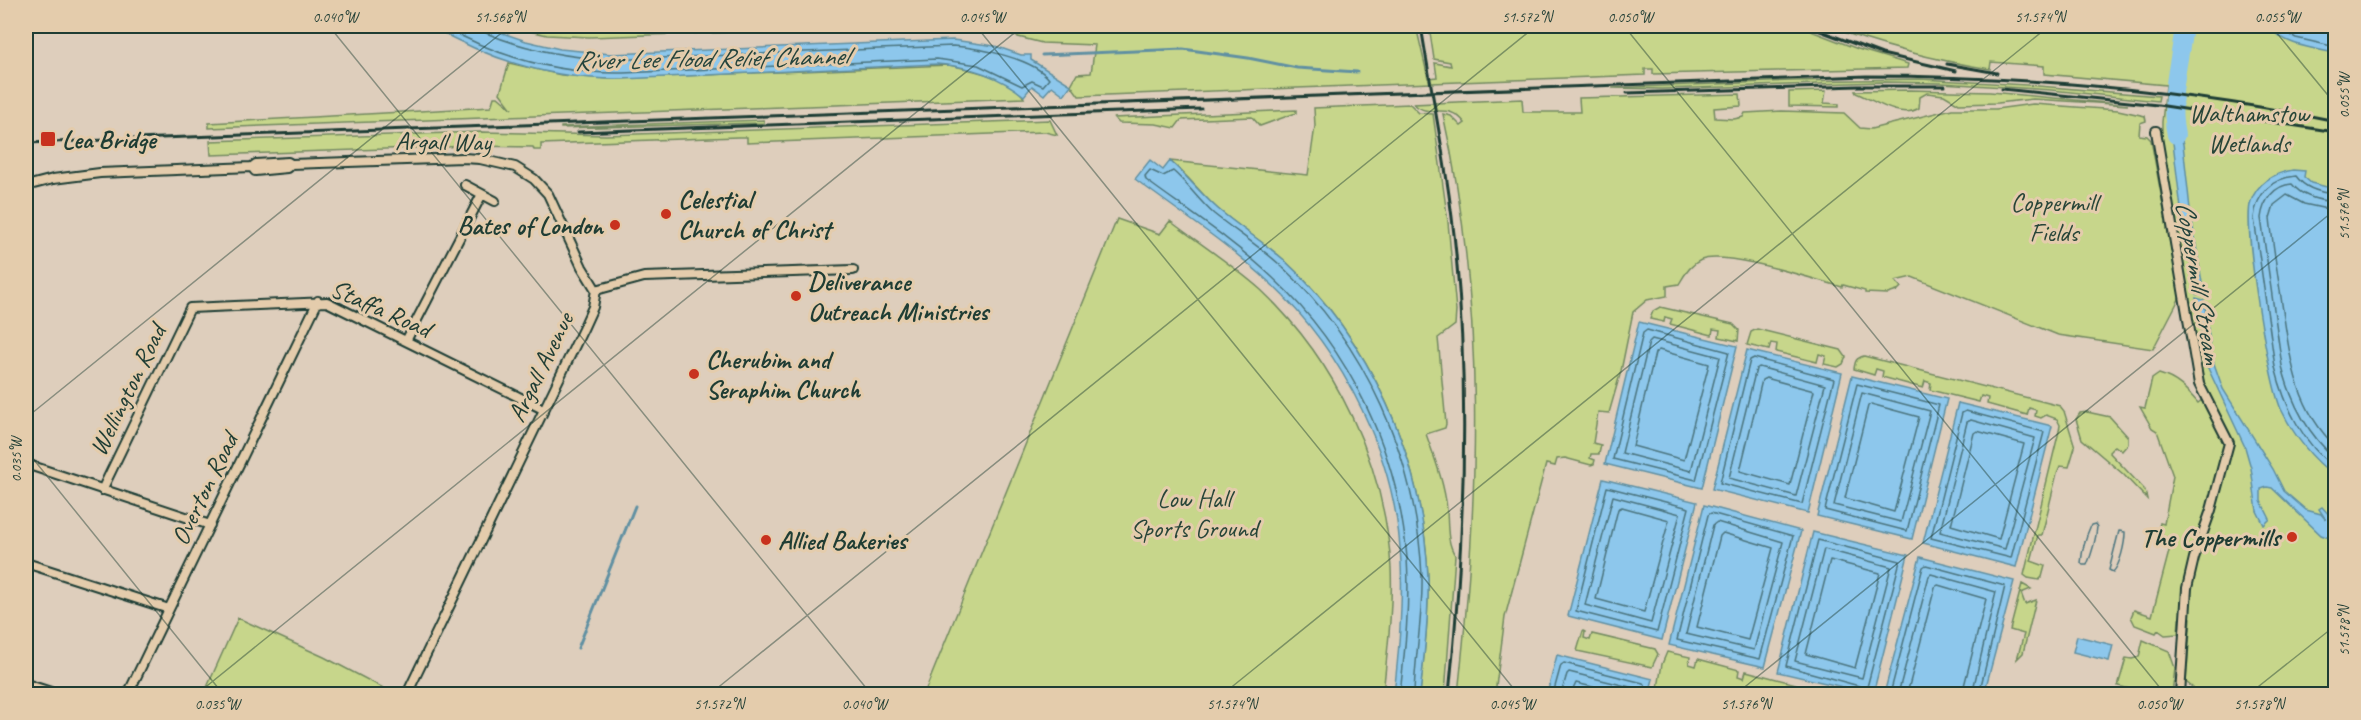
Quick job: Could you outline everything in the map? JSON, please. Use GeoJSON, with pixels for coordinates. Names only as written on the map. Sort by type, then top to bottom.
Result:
{"type":"FeatureCollection","features":[{"type":"Feature","properties":{"kind":"street"},"geometry":{"type":"LineString","coordinates":[[2156,131],[2199,384],[2229,443],[2187,588],[2180,694]]}},
{"type":"Feature","properties":{"kind":"street","name":"Argall Way"},"geometry":{"type":"LineString","coordinates":[[26,186],[53,179],[100,173],[252,167],[255,171],[288,168],[291,164],[480,159],[515,167],[534,179],[548,194],[582,267],[596,290]]}},
{"type":"Feature","properties":{"kind":"street"},"geometry":{"type":"LineString","coordinates":[[465,184],[495,201]]}},
{"type":"Feature","properties":{"kind":"street"},"geometry":{"type":"LineString","coordinates":[[406,341],[482,194]]}},
{"type":"Feature","properties":{"kind":"street","name":"Argall Avenue"},"geometry":{"type":"LineString","coordinates":[[407,694],[583,329],[593,307],[596,290],[644,277],[854,270]]}},
{"type":"Feature","properties":{"kind":"street","name":"Overton Road"},"geometry":{"type":"LineString","coordinates":[[128,694],[318,301]]}},
{"type":"Feature","properties":{"kind":"street","name":"Staffa Road"},"geometry":{"type":"LineString","coordinates":[[190,308],[327,302],[543,409]]}},
{"type":"Feature","properties":{"kind":"street","name":"Wellington Road"},"geometry":{"type":"LineString","coordinates":[[102,490],[190,308]]}},
{"type":"Feature","properties":{"kind":"street"},"geometry":{"type":"LineString","coordinates":[[26,464],[210,525]]}},
{"type":"Feature","properties":{"kind":"street"},"geometry":{"type":"LineString","coordinates":[[26,563],[169,609]]}},
{"type":"Feature","properties":{"kind":"street"},"geometry":{"type":"LineString","coordinates":[[26,684],[57,694]]}},
{"type":"Feature","properties":{"kind":"green space"},"geometry":{"type":"Polygon","coordinates":[[[508,26],[908,26],[589,37],[547,35],[508,26]]]}},
{"type":"Feature","properties":{"kind":"green space"},"geometry":{"type":"Polygon","coordinates":[[[908,26],[959,26],[911,29],[908,26]]]}},
{"type":"Feature","properties":{"kind":"green space"},"geometry":{"type":"Polygon","coordinates":[[[975,26],[1416,26],[1428,78],[1437,77],[1435,63],[1451,66],[1450,62],[1434,59],[1429,26],[1798,26],[1858,49],[1908,64],[1907,68],[1653,74],[1653,69],[1645,69],[1645,75],[1079,96],[1071,85],[1077,74],[1091,73],[1095,45],[1042,43],[975,26]]]}},
{"type":"Feature","properties":{"kind":"green space","name":"Walthamstow Wetlands"},"geometry":{"type":"Polygon","coordinates":[[[1827,26],[2335,26],[2335,694],[2197,694],[2199,693],[2186,682],[2191,618],[2179,619],[2178,634],[2165,635],[2158,630],[2156,633],[2135,625],[2131,617],[2134,610],[2152,616],[2172,540],[2161,536],[2162,532],[2158,531],[2160,523],[2164,524],[2173,476],[2157,431],[2152,428],[2140,407],[2145,408],[2152,379],[2159,374],[2181,385],[2198,403],[2209,394],[2200,372],[2162,144],[2166,85],[2044,74],[2044,66],[1991,62],[1990,69],[1928,57],[1827,26]]]}},
{"type":"Feature","properties":{"kind":"green space"},"geometry":{"type":"Polygon","coordinates":[[[509,63],[561,75],[609,79],[949,65],[980,72],[1001,80],[1018,91],[1024,98],[209,128],[209,123],[491,107],[494,97],[498,97],[512,109],[500,93],[509,63]]]}},
{"type":"Feature","properties":{"kind":"green space"},"geometry":{"type":"Polygon","coordinates":[[[1920,79],[2159,96],[2158,101],[2051,90],[1882,82],[1662,89],[1612,88],[1792,81],[1920,79]]]}},
{"type":"Feature","properties":{"kind":"green space"},"geometry":{"type":"Polygon","coordinates":[[[1826,91],[1824,103],[1839,104],[1839,107],[1789,106],[1789,92],[1826,91]]]}},
{"type":"Feature","properties":{"kind":"green space"},"geometry":{"type":"Polygon","coordinates":[[[1855,91],[1990,92],[2128,105],[2033,99],[1959,104],[1944,95],[1927,93],[1920,97],[1919,108],[1904,112],[1887,108],[1855,91]]]}},
{"type":"Feature","properties":{"kind":"green space","name":"Coppermill Fields"},"geometry":{"type":"Polygon","coordinates":[[[1740,94],[1741,106],[1714,108],[1715,118],[1734,119],[1743,117],[1745,113],[1782,111],[1844,113],[1860,128],[1871,129],[1952,109],[1996,109],[2033,104],[2118,110],[2145,116],[2146,121],[2140,123],[2139,135],[2147,136],[2151,140],[2180,297],[2153,349],[2058,335],[1912,277],[1895,281],[1901,287],[1897,291],[1888,294],[1865,293],[1865,291],[1843,285],[1842,287],[1749,262],[1713,258],[1697,262],[1688,270],[1679,284],[1667,286],[1667,296],[1647,300],[1633,312],[1621,371],[1609,413],[1598,412],[1593,443],[1601,445],[1599,454],[1591,454],[1590,458],[1595,460],[1594,464],[1565,458],[1557,459],[1555,466],[1546,464],[1505,617],[1495,694],[1458,694],[1471,549],[1474,404],[1472,331],[1466,258],[1457,186],[1443,114],[1451,116],[1461,126],[1465,123],[1452,113],[1427,110],[1414,104],[1522,99],[1523,112],[1580,112],[1579,98],[1740,94]]]}},
{"type":"Feature","properties":{"kind":"green space"},"geometry":{"type":"Polygon","coordinates":[[[1410,104],[1419,113],[1433,114],[1448,222],[1456,311],[1455,325],[1438,338],[1446,424],[1445,428],[1426,434],[1438,467],[1447,508],[1449,536],[1455,555],[1445,694],[1420,694],[1428,592],[1424,532],[1416,488],[1387,403],[1366,363],[1342,326],[1314,291],[1283,259],[1218,209],[1170,161],[1308,175],[1315,126],[1314,108],[1410,104]]]}},
{"type":"Feature","properties":{"kind":"green space"},"geometry":{"type":"Polygon","coordinates":[[[1296,110],[1296,113],[1260,126],[1252,117],[1181,120],[1175,128],[1156,124],[1119,123],[1114,118],[1296,110]]]}},
{"type":"Feature","properties":{"kind":"green space"},"geometry":{"type":"Polygon","coordinates":[[[764,120],[764,123],[561,128],[561,127],[764,120]]]}},
{"type":"Feature","properties":{"kind":"green space"},"geometry":{"type":"Polygon","coordinates":[[[1050,120],[1057,135],[1045,132],[747,143],[747,137],[738,137],[541,144],[541,150],[534,150],[533,147],[472,146],[211,155],[210,141],[481,132],[606,135],[1050,120]]]}},
{"type":"Feature","properties":{"kind":"green space","name":"Low Hall Sports Ground"},"geometry":{"type":"Polygon","coordinates":[[[1117,219],[1160,234],[1170,221],[1228,263],[1261,290],[1288,318],[1334,382],[1367,453],[1379,491],[1387,529],[1391,599],[1383,694],[924,694],[1117,219]]]}},
{"type":"Feature","properties":{"kind":"green space"},"geometry":{"type":"Polygon","coordinates":[[[1660,307],[1733,324],[1739,330],[1738,341],[1719,337],[1720,330],[1713,329],[1712,335],[1670,324],[1672,319],[1665,317],[1664,322],[1650,319],[1653,311],[1660,307]]]}},
{"type":"Feature","properties":{"kind":"green space"},"geometry":{"type":"Polygon","coordinates":[[[1757,329],[1841,350],[1846,357],[1843,364],[1838,367],[1824,364],[1826,356],[1819,354],[1817,362],[1776,352],[1777,344],[1771,343],[1769,350],[1747,345],[1751,332],[1757,329]]]}},
{"type":"Feature","properties":{"kind":"green space"},"geometry":{"type":"Polygon","coordinates":[[[1864,356],[2060,406],[2064,411],[2075,447],[2069,467],[2060,466],[2057,473],[2042,535],[2038,535],[2031,561],[2045,566],[2039,580],[2024,575],[2059,431],[2060,425],[2057,419],[2046,415],[2041,418],[2035,416],[2036,410],[2029,408],[2027,415],[1987,404],[1988,398],[1981,396],[1979,402],[1930,390],[1931,383],[1925,381],[1923,388],[1882,377],[1883,371],[1876,369],[1874,375],[1854,369],[1856,360],[1864,356]]]}},
{"type":"Feature","properties":{"kind":"green space"},"geometry":{"type":"Polygon","coordinates":[[[2087,412],[2110,417],[2128,437],[2128,444],[2122,451],[2115,446],[2109,452],[2145,490],[2147,499],[2123,474],[2082,439],[2076,419],[2080,413],[2087,412]]]}},
{"type":"Feature","properties":{"kind":"green space"},"geometry":{"type":"Polygon","coordinates":[[[2022,584],[2031,589],[2021,593],[2025,604],[2036,600],[2023,653],[2017,659],[2024,634],[2010,630],[2022,584]]]}},
{"type":"Feature","properties":{"kind":"green space"},"geometry":{"type":"Polygon","coordinates":[[[238,618],[324,657],[389,691],[386,694],[204,694],[238,618]]]}},
{"type":"Feature","properties":{"kind":"green space"},"geometry":{"type":"Polygon","coordinates":[[[1583,631],[1585,632],[1584,638],[1590,640],[1592,634],[1655,649],[1658,654],[1652,667],[1577,651],[1583,631]]]}},
{"type":"Feature","properties":{"kind":"green space"},"geometry":{"type":"Polygon","coordinates":[[[2143,640],[2169,651],[2175,668],[2172,694],[2133,694],[2134,690],[2118,686],[2126,658],[2139,657],[2143,640]]]}},
{"type":"Feature","properties":{"kind":"green space"},"geometry":{"type":"Polygon","coordinates":[[[1667,652],[1690,657],[1689,664],[1696,666],[1698,659],[1739,670],[1738,676],[1744,678],[1746,671],[1796,684],[1795,691],[1801,692],[1803,686],[1836,694],[1657,694],[1662,664],[1667,652]]]}},
{"type":"Feature","properties":{"kind":"water","name":"River Lee Flood Relief Channel"},"geometry":{"type":"Polygon","coordinates":[[[431,26],[482,26],[526,41],[560,49],[611,54],[953,40],[995,46],[1021,55],[1031,55],[1031,60],[1071,85],[1064,95],[1052,86],[1044,95],[1032,86],[1024,96],[983,73],[937,64],[623,79],[572,76],[523,66],[500,58],[476,49],[431,26]]]}},
{"type":"Feature","properties":{"kind":"water"},"geometry":{"type":"Polygon","coordinates":[[[2267,26],[2335,26],[2335,53],[2290,42],[2281,38],[2267,26]]]}},
{"type":"Feature","properties":{"kind":"water"},"geometry":{"type":"Polygon","coordinates":[[[2169,109],[2180,112],[2178,127],[2183,144],[2190,209],[2204,295],[2196,294],[2181,209],[2169,109]]]}},
{"type":"Feature","properties":{"kind":"water"},"geometry":{"type":"Polygon","coordinates":[[[1150,160],[1163,170],[1170,161],[1218,209],[1283,259],[1314,291],[1342,326],[1387,404],[1416,488],[1424,532],[1428,592],[1420,694],[1394,694],[1401,596],[1401,563],[1397,524],[1378,447],[1362,410],[1343,374],[1321,341],[1269,282],[1220,241],[1135,179],[1150,160]]]}},
{"type":"Feature","properties":{"kind":"water"},"geometry":{"type":"Polygon","coordinates":[[[2293,170],[2305,171],[2304,177],[2311,183],[2335,189],[2335,476],[2304,446],[2281,409],[2270,369],[2253,270],[2249,215],[2251,201],[2258,189],[2268,180],[2280,173],[2293,170]]]}},
{"type":"Feature","properties":{"kind":"water"},"geometry":{"type":"Polygon","coordinates":[[[2196,298],[2204,300],[2212,358],[2223,389],[2273,469],[2284,491],[2306,510],[2321,514],[2326,520],[2319,509],[2322,507],[2335,519],[2335,541],[2331,545],[2328,542],[2329,538],[2321,535],[2272,488],[2267,487],[2261,489],[2261,501],[2270,519],[2264,525],[2257,511],[2251,468],[2245,447],[2207,366],[2196,298]]]}},
{"type":"Feature","properties":{"kind":"water"},"geometry":{"type":"Polygon","coordinates":[[[1639,322],[1737,346],[1702,488],[1605,464],[1639,322]]]}},
{"type":"Feature","properties":{"kind":"water"},"geometry":{"type":"Polygon","coordinates":[[[1747,350],[1842,373],[1808,513],[1712,489],[1747,350]]]}},
{"type":"Feature","properties":{"kind":"water"},"geometry":{"type":"Polygon","coordinates":[[[1852,376],[1947,399],[1912,539],[1817,516],[1852,376]]]}},
{"type":"Feature","properties":{"kind":"water"},"geometry":{"type":"Polygon","coordinates":[[[1958,403],[2052,426],[2016,567],[1923,543],[1958,403]]]}},
{"type":"Feature","properties":{"kind":"water"},"geometry":{"type":"Polygon","coordinates":[[[1603,479],[1697,502],[1662,640],[1568,616],[1603,479]]]}},
{"type":"Feature","properties":{"kind":"water"},"geometry":{"type":"Polygon","coordinates":[[[1704,505],[1801,531],[1765,667],[1669,645],[1704,505]]]}},
{"type":"Feature","properties":{"kind":"water"},"geometry":{"type":"Polygon","coordinates":[[[1813,532],[1908,555],[1873,694],[1778,672],[1813,532]]]}},
{"type":"Feature","properties":{"kind":"water"},"geometry":{"type":"Polygon","coordinates":[[[1920,557],[2014,581],[1984,694],[1884,694],[1920,557]]]}},
{"type":"Feature","properties":{"kind":"water"},"geometry":{"type":"Polygon","coordinates":[[[2077,636],[2113,645],[2109,661],[2073,652],[2077,636]]]}},
{"type":"Feature","properties":{"kind":"water"},"geometry":{"type":"Polygon","coordinates":[[[1557,655],[1653,679],[1649,694],[1547,694],[1557,655]]]}},
{"type":"Feature","properties":{"kind":"waterway","name":"Coppermill Stream"},"geometry":{"type":"LineString","coordinates":[[2176,135],[2174,93],[2184,26]]}},
{"type":"Feature","properties":{"kind":"waterway"},"geometry":{"type":"LineString","coordinates":[[1042,55],[1183,49],[1248,58],[1297,68],[1357,72]]}},
{"type":"Feature","properties":{"kind":"waterway"},"geometry":{"type":"LineString","coordinates":[[578,648],[635,506]]}},
{"type":"Feature","properties":{"kind":"railway"},"geometry":{"type":"LineString","coordinates":[[1421,26],[1453,225],[1463,364],[1461,529],[1449,694]]}},
{"type":"Feature","properties":{"kind":"railway"},"geometry":{"type":"LineString","coordinates":[[1807,26],[1882,54],[1956,71]]}},
{"type":"Feature","properties":{"kind":"railway"},"geometry":{"type":"LineString","coordinates":[[1947,64],[1997,73]]}},
{"type":"Feature","properties":{"kind":"railway"},"geometry":{"type":"LineString","coordinates":[[26,143],[1866,76],[1984,79],[2102,87],[2220,101],[2336,121]]}},
{"type":"Feature","properties":{"kind":"railway"},"geometry":{"type":"LineString","coordinates":[[1627,93],[1859,86],[1945,86]]}},
{"type":"Feature","properties":{"kind":"railway"},"geometry":{"type":"LineString","coordinates":[[2002,89],[2158,105],[2336,132]]}},
{"type":"Feature","properties":{"kind":"railway"},"geometry":{"type":"LineString","coordinates":[[578,132],[1201,109]]}},
{"type":"Feature","properties":{"kind":"place","name":"Lea Bridge"},"geometry":{"type":"Point","coordinates":[48,139]}},
{"type":"Feature","properties":{"kind":"place","name":"Celestial Church of Christ"},"geometry":{"type":"Point","coordinates":[666,214]}},
{"type":"Feature","properties":{"kind":"place","name":"Bates of London"},"geometry":{"type":"Point","coordinates":[615,225]}},
{"type":"Feature","properties":{"kind":"place","name":"Deliverance Outreach Ministries"},"geometry":{"type":"Point","coordinates":[796,296]}},
{"type":"Feature","properties":{"kind":"place","name":"Cherubim and Seraphim Church"},"geometry":{"type":"Point","coordinates":[694,374]}},
{"type":"Feature","properties":{"kind":"place","name":"The Coppermills"},"geometry":{"type":"Point","coordinates":[2292,537]}},
{"type":"Feature","properties":{"kind":"place","name":"Allied Bakeries"},"geometry":{"type":"Point","coordinates":[766,540]}}]}
